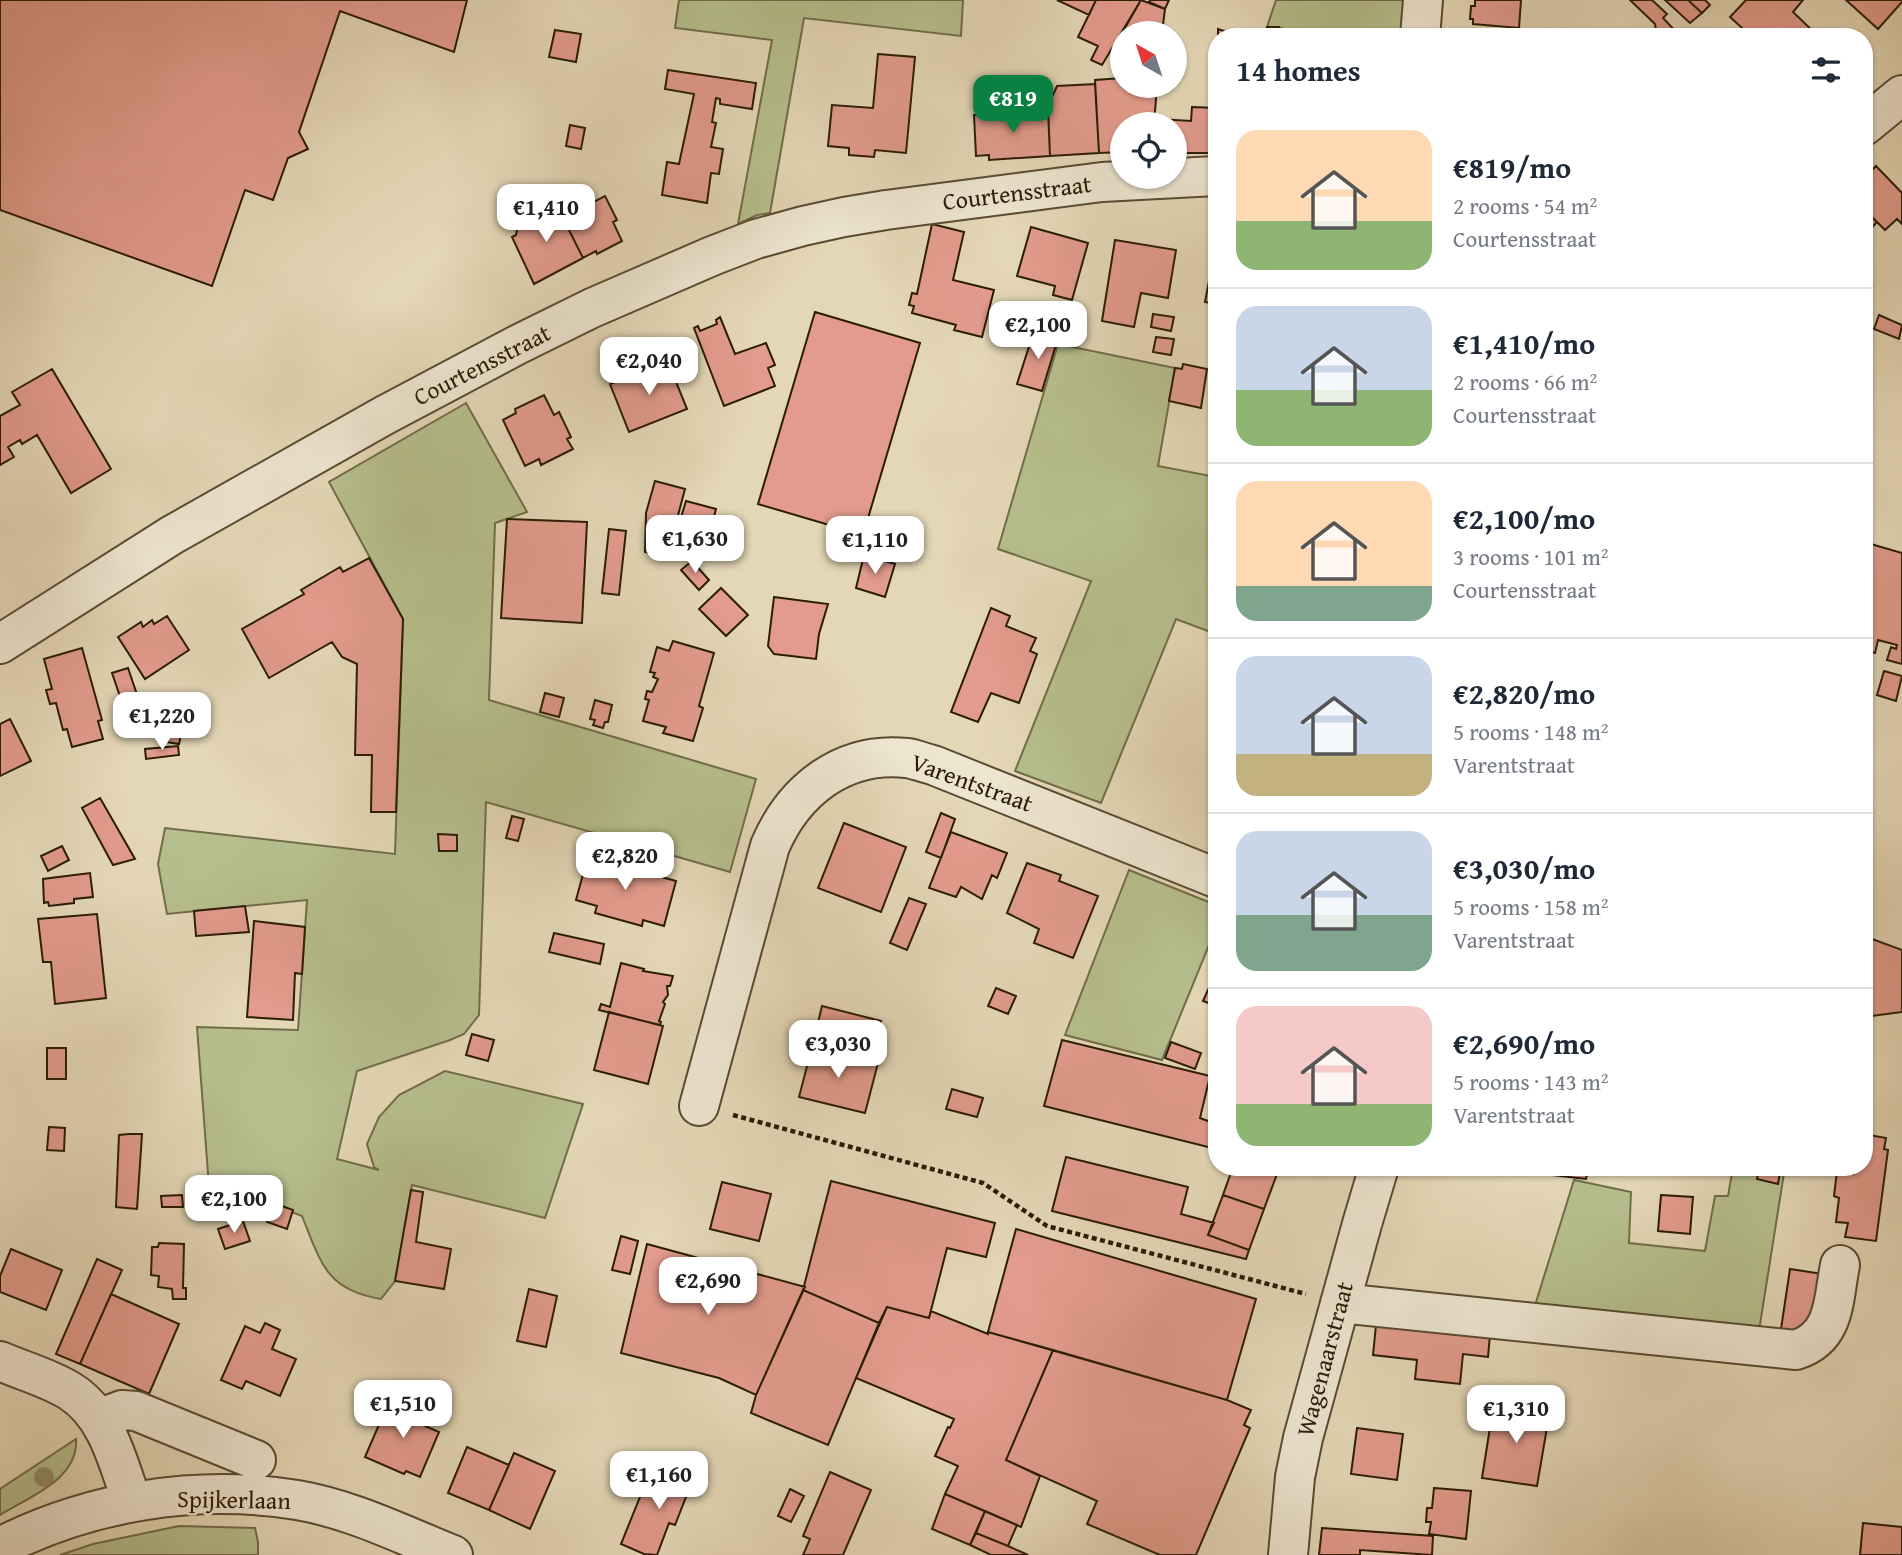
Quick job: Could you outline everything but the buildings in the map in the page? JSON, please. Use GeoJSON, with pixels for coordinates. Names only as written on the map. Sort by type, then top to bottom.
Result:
{"type":"FeatureCollection","features":[{"type":"Feature","properties":{"kind":"street"},"geometry":{"type":"LineString","coordinates":[[1421,28],[1423,0]]}},
{"type":"Feature","properties":{"kind":"street"},"geometry":{"type":"LineString","coordinates":[[1873,119],[1902,95]]}},
{"type":"Feature","properties":{"kind":"street","name":"Courtensstraat"},"geometry":{"type":"LineString","coordinates":[[0,644],[172,535],[385,415],[592,308],[745,243],[844,216],[1102,182],[1208,176]]}},
{"type":"Feature","properties":{"kind":"street","name":"Varentstraat"},"geometry":{"type":"LineString","coordinates":[[699,1106],[770,846],[779,825],[794,805],[812,788],[833,772],[855,762],[908,758],[933,765],[1208,875]]}},
{"type":"Feature","properties":{"kind":"street","name":"Wagenaarstraat"},"geometry":{"type":"LineString","coordinates":[[1288,1555],[1295,1477],[1303,1438],[1377,1176]]}},
{"type":"Feature","properties":{"kind":"street"},"geometry":{"type":"LineString","coordinates":[[1340,1303],[1796,1350],[1806,1347],[1823,1333],[1828,1323],[1840,1265]]}},
{"type":"Feature","properties":{"kind":"street"},"geometry":{"type":"LineString","coordinates":[[0,1361],[70,1391],[88,1406],[112,1446],[132,1502]]}},
{"type":"Feature","properties":{"kind":"street","name":"Spijkerlaan"},"geometry":{"type":"LineString","coordinates":[[98,1419],[122,1410],[136,1411],[256,1460]]}},
{"type":"Feature","properties":{"kind":"street","name":"Spijkerlaan"},"geometry":{"type":"LineString","coordinates":[[0,1547],[27,1533],[132,1502],[187,1495],[228,1495],[298,1500],[351,1514],[453,1555]]}},
{"type":"Feature","properties":{"kind":"path"},"geometry":{"type":"LineString","coordinates":[[699,1106],[983,1183],[1047,1226],[1340,1303]]}},
{"type":"Feature","properties":{"kind":"green space"},"geometry":{"type":"Polygon","coordinates":[[[679,0],[963,0],[961,36],[804,18],[770,213],[757,215],[738,224],[772,40],[675,28],[679,0]]]}},
{"type":"Feature","properties":{"kind":"green space"},"geometry":{"type":"Polygon","coordinates":[[[1276,0],[1410,0],[1408,28],[1267,27],[1276,0]]]}},
{"type":"Feature","properties":{"kind":"green space"},"geometry":{"type":"Polygon","coordinates":[[[1058,344],[1175,368],[1158,466],[1208,475],[1208,631],[1176,619],[1101,803],[1015,771],[1091,581],[998,549],[1058,344]]]}},
{"type":"Feature","properties":{"kind":"green space"},"geometry":{"type":"Polygon","coordinates":[[[466,403],[527,512],[495,523],[489,700],[756,779],[730,872],[486,802],[479,1015],[464,1034],[357,1071],[337,1159],[379,1170],[374,1167],[367,1144],[379,1117],[399,1095],[445,1071],[583,1104],[545,1218],[412,1185],[395,1281],[381,1299],[348,1289],[328,1272],[302,1216],[250,1196],[210,1200],[197,1027],[298,1030],[307,900],[167,914],[158,864],[165,828],[395,854],[403,619],[329,482],[466,403]]]}},
{"type":"Feature","properties":{"kind":"green space"},"geometry":{"type":"Polygon","coordinates":[[[1129,870],[1208,902],[1208,948],[1162,1060],[1065,1035],[1129,870]]]}},
{"type":"Feature","properties":{"kind":"green space"},"geometry":{"type":"Polygon","coordinates":[[[1731,1176],[1784,1176],[1758,1337],[1532,1315],[1574,1180],[1631,1192],[1629,1243],[1705,1251],[1715,1196],[1728,1196],[1731,1176]]]}},
{"type":"Feature","properties":{"kind":"green space"},"geometry":{"type":"Polygon","coordinates":[[[76,1439],[75,1453],[61,1476],[38,1494],[0,1515],[0,1489],[76,1439]]]}},
{"type":"Feature","properties":{"kind":"green space"},"geometry":{"type":"Polygon","coordinates":[[[179,1526],[255,1528],[258,1555],[60,1555],[93,1544],[179,1526]]]}}]}
